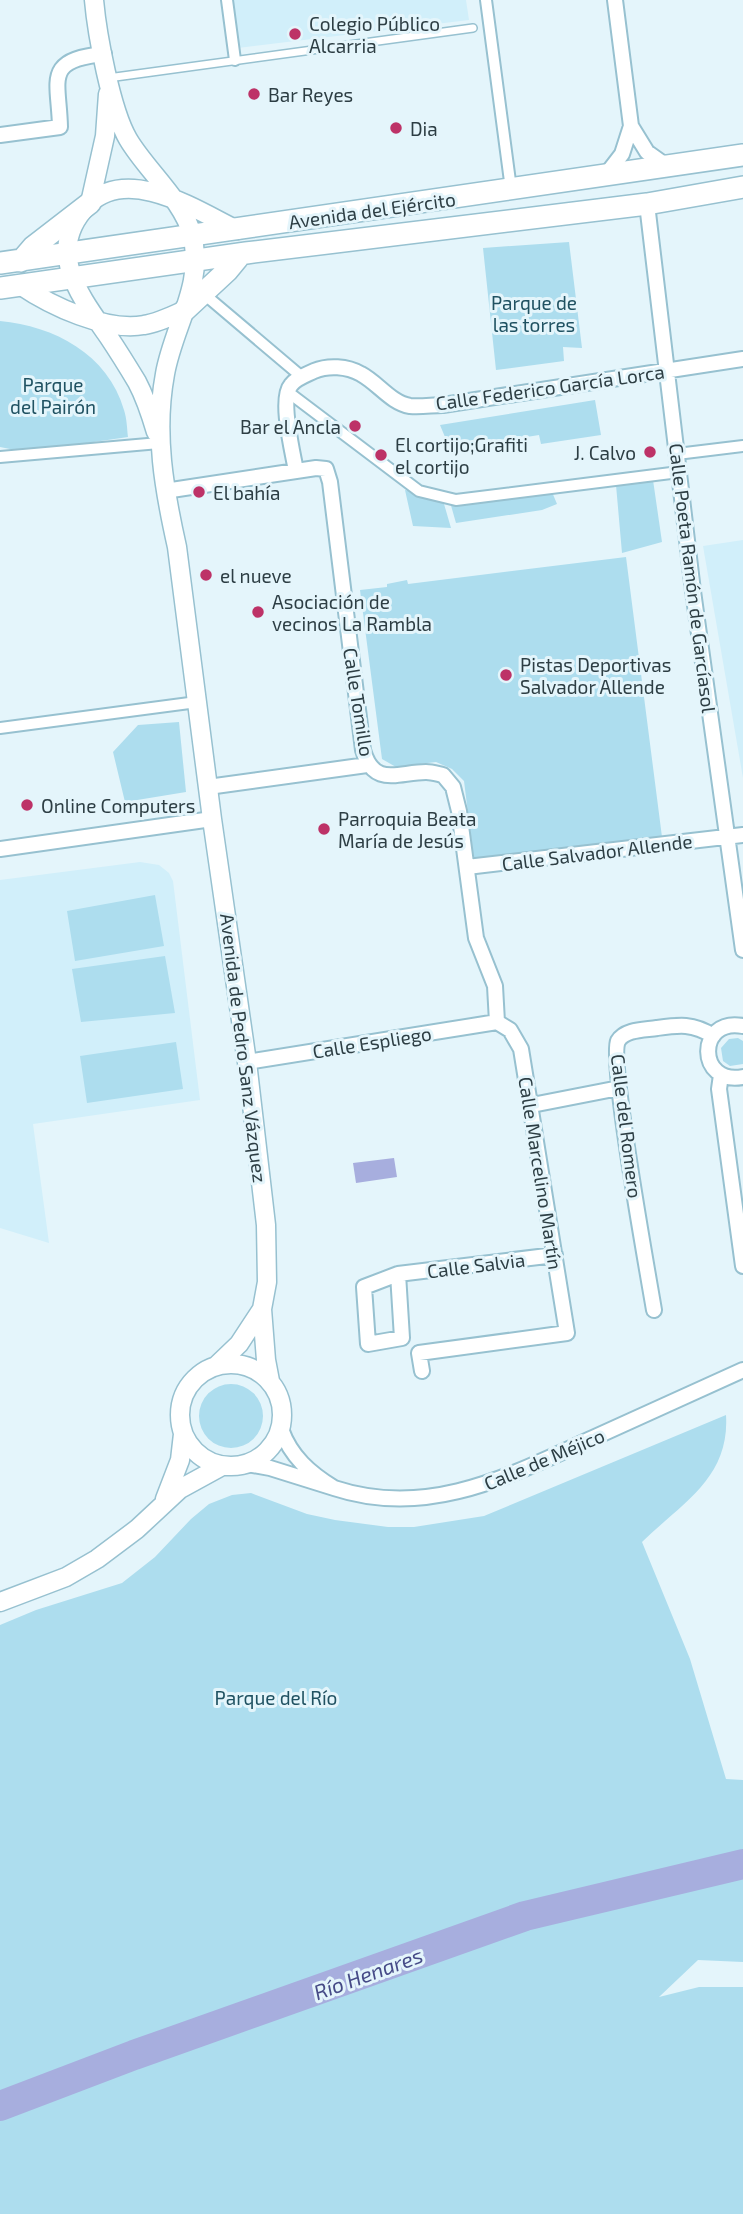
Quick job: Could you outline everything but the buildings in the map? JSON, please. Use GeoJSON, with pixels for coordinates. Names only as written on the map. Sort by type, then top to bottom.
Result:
{"type":"FeatureCollection","features":[{"type":"Feature","properties":{"kind":"main road","name":"Avenida del Ejército"},"geometry":{"type":"LineString","coordinates":[[11,262],[743,155]]}},
{"type":"Feature","properties":{"kind":"main road","name":"Avenida del Ejército"},"geometry":{"type":"LineString","coordinates":[[10,287],[72,276],[647,204],[743,187]]}},
{"type":"Feature","properties":{"kind":"main road"},"geometry":{"type":"LineString","coordinates":[[11,262],[90,203]]}},
{"type":"Feature","properties":{"kind":"main road"},"geometry":{"type":"LineString","coordinates":[[185,310],[227,271],[241,254]]}},
{"type":"Feature","properties":{"kind":"street"},"geometry":{"type":"LineString","coordinates":[[94,0],[108,81],[126,136],[147,168],[174,200],[193,236]]}},
{"type":"Feature","properties":{"kind":"street"},"geometry":{"type":"LineString","coordinates":[[227,0],[235,60]]}},
{"type":"Feature","properties":{"kind":"street"},"geometry":{"type":"LineString","coordinates":[[486,0],[511,190]]}},
{"type":"Feature","properties":{"kind":"street"},"geometry":{"type":"LineString","coordinates":[[615,0],[631,126],[647,152],[661,162],[674,166]]}},
{"type":"Feature","properties":{"kind":"street"},"geometry":{"type":"LineString","coordinates":[[0,135],[60,127],[56,88],[58,73],[69,61],[104,54]]}},
{"type":"Feature","properties":{"kind":"street"},"geometry":{"type":"LineString","coordinates":[[67,254],[74,226],[90,203],[105,136],[108,81]]}},
{"type":"Feature","properties":{"kind":"street"},"geometry":{"type":"LineString","coordinates":[[605,176],[622,154],[631,126]]}},
{"type":"Feature","properties":{"kind":"street"},"geometry":{"type":"LineString","coordinates":[[90,203],[106,194],[146,189],[237,230]]}},
{"type":"Feature","properties":{"kind":"street","name":"Calle Poeta Ramón de Garcíasol"},"geometry":{"type":"LineString","coordinates":[[647,204],[679,472],[743,950]]}},
{"type":"Feature","properties":{"kind":"street","name":"Avenida de Pedro Sanz Vázquez"},"geometry":{"type":"LineString","coordinates":[[193,236],[195,261],[191,290],[165,371],[159,443],[165,491],[177,547],[247,1062],[266,1225],[267,1282],[262,1309],[270,1381]]}},
{"type":"Feature","properties":{"kind":"street","name":"Avenida de Pedro Sanz Vázquez"},"geometry":{"type":"LineString","coordinates":[[67,254],[72,276],[85,305],[139,385],[159,443]]}},
{"type":"Feature","properties":{"kind":"street"},"geometry":{"type":"LineString","coordinates":[[10,287],[97,321],[126,327],[143,326],[185,310]]}},
{"type":"Feature","properties":{"kind":"street"},"geometry":{"type":"LineString","coordinates":[[204,294],[302,377],[291,385],[288,392],[288,422],[296,471]]}},
{"type":"Feature","properties":{"kind":"street","name":"Calle Federico García Lorca"},"geometry":{"type":"LineString","coordinates":[[302,377],[318,369],[348,369],[360,373],[395,400],[410,406],[443,405],[743,359]]}},
{"type":"Feature","properties":{"kind":"street"},"geometry":{"type":"LineString","coordinates":[[288,392],[419,491],[456,500],[679,472]]}},
{"type":"Feature","properties":{"kind":"street"},"geometry":{"type":"LineString","coordinates":[[0,457],[159,443]]}},
{"type":"Feature","properties":{"kind":"street"},"geometry":{"type":"LineString","coordinates":[[677,454],[743,446]]}},
{"type":"Feature","properties":{"kind":"street","name":"Calle Tomillo"},"geometry":{"type":"LineString","coordinates":[[165,491],[316,468],[326,469],[330,482],[363,750],[368,765],[382,775],[405,776],[427,772],[443,775],[453,787],[459,811],[476,938],[495,986],[497,1022]]}},
{"type":"Feature","properties":{"kind":"street"},"geometry":{"type":"LineString","coordinates":[[0,728],[197,702]]}},
{"type":"Feature","properties":{"kind":"street"},"geometry":{"type":"LineString","coordinates":[[208,787],[368,765]]}},
{"type":"Feature","properties":{"kind":"street"},"geometry":{"type":"LineString","coordinates":[[0,849],[212,819]]}},
{"type":"Feature","properties":{"kind":"street","name":"Calle Salvador Allende"},"geometry":{"type":"LineString","coordinates":[[467,867],[743,835]]}},
{"type":"Feature","properties":{"kind":"street","name":"Calle Espliego"},"geometry":{"type":"LineString","coordinates":[[247,1062],[497,1022]]}},
{"type":"Feature","properties":{"kind":"street","name":"Calle Marcelino Martín"},"geometry":{"type":"LineString","coordinates":[[422,1371],[419,1353],[568,1333],[521,1049],[510,1030],[497,1022]]}},
{"type":"Feature","properties":{"kind":"street","name":"Calle del Romero"},"geometry":{"type":"LineString","coordinates":[[654,1310],[619,1088],[616,1048],[624,1035],[681,1024],[690,1025],[713,1036]]}},
{"type":"Feature","properties":{"kind":"street"},"geometry":{"type":"LineString","coordinates":[[743,1026],[729,1025],[713,1036],[709,1042],[708,1057],[721,1075],[735,1079],[743,1077]]}},
{"type":"Feature","properties":{"kind":"street"},"geometry":{"type":"LineString","coordinates":[[721,1075],[719,1089],[743,1266]]}},
{"type":"Feature","properties":{"kind":"street"},"geometry":{"type":"LineString","coordinates":[[531,1105],[619,1088]]}},
{"type":"Feature","properties":{"kind":"street","name":"Calle Salvia"},"geometry":{"type":"LineString","coordinates":[[398,1274],[402,1338],[368,1344],[364,1287],[398,1274],[555,1255]]}},
{"type":"Feature","properties":{"kind":"street","name":"Avenida de Pedro Sanz Vázquez"},"geometry":{"type":"LineString","coordinates":[[216,1366],[239,1344],[262,1309]]}},
{"type":"Feature","properties":{"kind":"street"},"geometry":{"type":"LineString","coordinates":[[0,1602],[66,1577],[97,1559],[137,1530],[164,1502],[195,1479],[222,1466],[247,1464],[268,1451],[281,1429],[282,1404],[270,1381],[251,1368],[228,1364],[216,1366],[196,1378],[188,1387],[180,1410],[183,1434],[180,1460],[164,1502]]}},
{"type":"Feature","properties":{"kind":"street","name":"Calle de Méjico"},"geometry":{"type":"LineString","coordinates":[[247,1464],[270,1468],[369,1497],[433,1497],[478,1487],[523,1470],[743,1370]]}},
{"type":"Feature","properties":{"kind":"street","name":"Calle de Méjico"},"geometry":{"type":"LineString","coordinates":[[281,1429],[285,1441],[302,1465],[334,1488]]}},
{"type":"Feature","properties":{"kind":"street"},"geometry":{"type":"LineString","coordinates":[[183,1434],[195,1451],[212,1463],[222,1466]]}},
{"type":"Feature","properties":{"kind":"lane"},"geometry":{"type":"LineString","coordinates":[[108,81],[235,60],[473,28]]}},
{"type":"Feature","properties":{"kind":"shaded area","name":"Colegio Público Alcarria"},"geometry":{"type":"Polygon","coordinates":[[[232,0],[466,0],[469,20],[238,48],[232,0]]]}},
{"type":"Feature","properties":{"kind":"shaded area"},"geometry":{"type":"Polygon","coordinates":[[[743,540],[743,778],[703,546],[743,540]]]}},
{"type":"Feature","properties":{"kind":"shaded area"},"geometry":{"type":"Polygon","coordinates":[[[140,862],[159,865],[169,873],[173,881],[200,1100],[33,1124],[49,1243],[0,1228],[0,880],[140,862]]]}},
{"type":"Feature","properties":{"kind":"shaded area"},"geometry":{"type":"Polygon","coordinates":[[[394,1158],[397,1177],[356,1183],[353,1163],[394,1158]]]}},
{"type":"Feature","properties":{"kind":"green space","name":"Parque de las torres"},"geometry":{"type":"Polygon","coordinates":[[[569,242],[582,348],[563,347],[564,361],[496,370],[483,248],[569,242]]]}},
{"type":"Feature","properties":{"kind":"green space","name":"Parque del Pairón"},"geometry":{"type":"Polygon","coordinates":[[[0,321],[40,329],[76,346],[92,359],[116,390],[125,413],[128,437],[32,451],[0,447],[0,321]]]}},
{"type":"Feature","properties":{"kind":"green space"},"geometry":{"type":"Polygon","coordinates":[[[595,400],[601,435],[541,444],[539,435],[450,449],[440,425],[595,400]]]}},
{"type":"Feature","properties":{"kind":"green space"},"geometry":{"type":"Polygon","coordinates":[[[653,480],[662,542],[622,553],[616,485],[653,480]]]}},
{"type":"Feature","properties":{"kind":"green space"},"geometry":{"type":"Polygon","coordinates":[[[405,490],[442,497],[451,528],[413,526],[405,490]]]}},
{"type":"Feature","properties":{"kind":"green space"},"geometry":{"type":"Polygon","coordinates":[[[552,492],[557,504],[542,510],[456,523],[450,502],[552,492]]]}},
{"type":"Feature","properties":{"kind":"green space","name":"Pistas Deportivas Salvador Allende"},"geometry":{"type":"Polygon","coordinates":[[[626,557],[662,837],[474,861],[464,781],[452,769],[436,762],[396,767],[382,759],[360,590],[387,587],[387,584],[407,580],[408,584],[626,557]]]}},
{"type":"Feature","properties":{"kind":"green space"},"geometry":{"type":"Polygon","coordinates":[[[179,722],[186,792],[125,802],[113,752],[138,725],[179,722]]]}},
{"type":"Feature","properties":{"kind":"green space"},"geometry":{"type":"Polygon","coordinates":[[[155,895],[164,946],[75,961],[67,911],[155,895]]]}},
{"type":"Feature","properties":{"kind":"green space"},"geometry":{"type":"Polygon","coordinates":[[[165,956],[175,1013],[81,1022],[72,969],[165,956]]]}},
{"type":"Feature","properties":{"kind":"green space"},"geometry":{"type":"Polygon","coordinates":[[[738,1038],[743,1041],[743,1064],[730,1066],[723,1061],[721,1048],[729,1039],[738,1038]]]}},
{"type":"Feature","properties":{"kind":"green space"},"geometry":{"type":"Polygon","coordinates":[[[176,1042],[183,1089],[87,1103],[80,1056],[176,1042]]]}},
{"type":"Feature","properties":{"kind":"green space"},"geometry":{"type":"Polygon","coordinates":[[[231,1384],[243,1386],[254,1393],[261,1404],[261,1428],[254,1439],[243,1446],[231,1448],[219,1446],[208,1439],[201,1428],[199,1416],[201,1404],[208,1393],[219,1386],[231,1384]]]}},
{"type":"Feature","properties":{"kind":"green space","name":"Parque del Río"},"geometry":{"type":"Polygon","coordinates":[[[726,1415],[725,1437],[712,1473],[687,1501],[642,1542],[690,1659],[726,1779],[743,1780],[743,1962],[698,1960],[659,1997],[699,1987],[743,1987],[743,2214],[0,2214],[0,1625],[36,1610],[122,1583],[155,1557],[209,1504],[232,1495],[251,1493],[307,1514],[388,1527],[414,1527],[484,1516],[726,1415]]]}},
{"type":"Feature","properties":{"kind":"waterway","name":"Río Henares"},"geometry":{"type":"LineString","coordinates":[[0,2106],[134,2055],[525,1916],[743,1864]]}},
{"type":"Feature","properties":{"kind":"place","name":"Colegio Público Alcarria"},"geometry":{"type":"Point","coordinates":[295,34]}},
{"type":"Feature","properties":{"kind":"place","name":"Bar Reyes"},"geometry":{"type":"Point","coordinates":[254,94]}},
{"type":"Feature","properties":{"kind":"place","name":"Dia"},"geometry":{"type":"Point","coordinates":[396,128]}},
{"type":"Feature","properties":{"kind":"place","name":"Bar el Ancla"},"geometry":{"type":"Point","coordinates":[355,426]}},
{"type":"Feature","properties":{"kind":"place","name":"J. Calvo"},"geometry":{"type":"Point","coordinates":[650,452]}},
{"type":"Feature","properties":{"kind":"place","name":"El cortijo;Grafiti el cortijo"},"geometry":{"type":"Point","coordinates":[381,455]}},
{"type":"Feature","properties":{"kind":"place","name":"El bahía"},"geometry":{"type":"Point","coordinates":[199,492]}},
{"type":"Feature","properties":{"kind":"place","name":"el nueve"},"geometry":{"type":"Point","coordinates":[206,575]}},
{"type":"Feature","properties":{"kind":"place","name":"Asociación de vecinos La Rambla"},"geometry":{"type":"Point","coordinates":[258,612]}},
{"type":"Feature","properties":{"kind":"place","name":"Pistas Deportivas Salvador Allende"},"geometry":{"type":"Point","coordinates":[506,675]}},
{"type":"Feature","properties":{"kind":"place","name":"Online Computers"},"geometry":{"type":"Point","coordinates":[27,805]}},
{"type":"Feature","properties":{"kind":"place","name":"Parroquia Beata María de Jesús"},"geometry":{"type":"Point","coordinates":[324,829]}}]}
